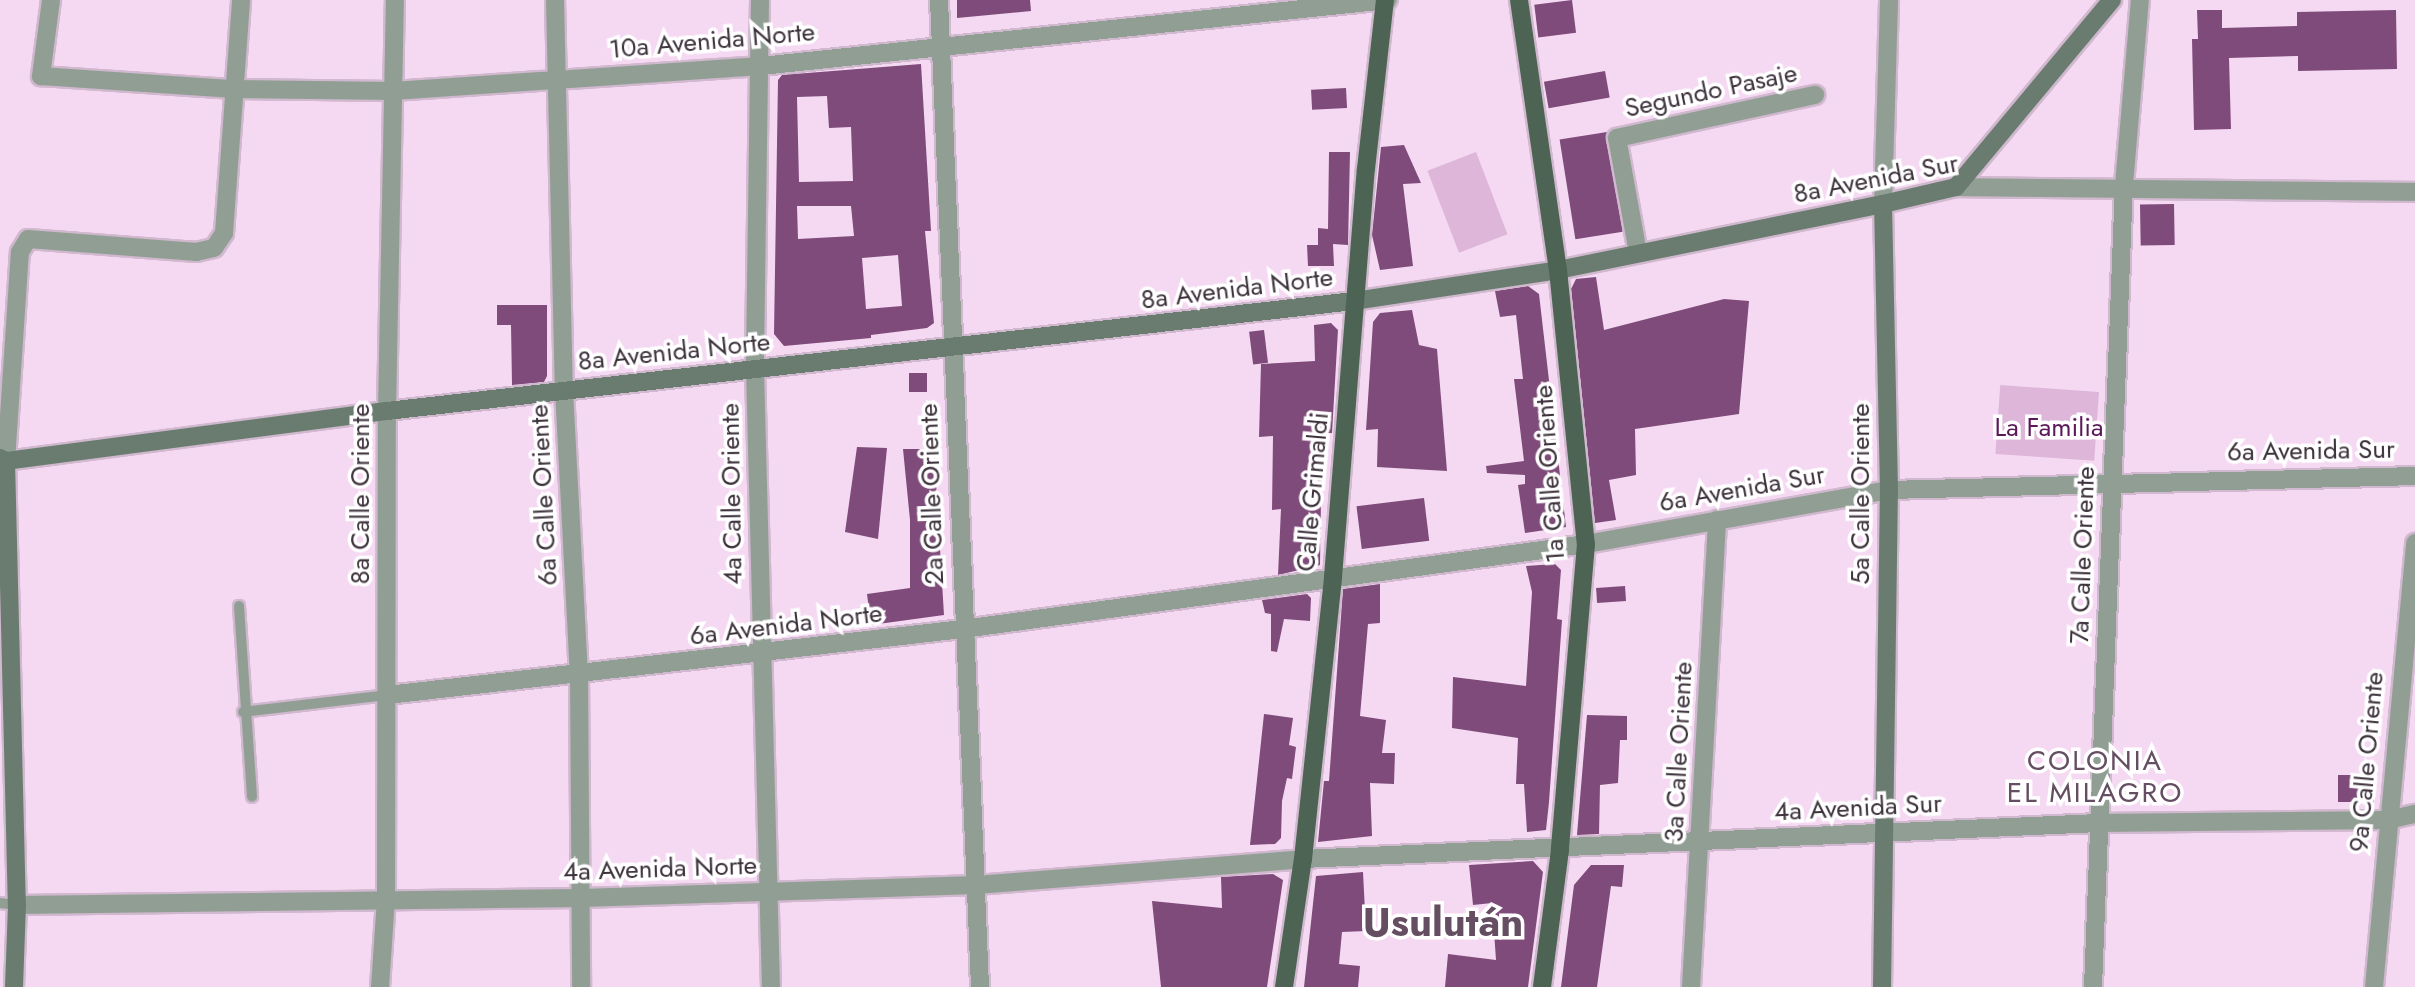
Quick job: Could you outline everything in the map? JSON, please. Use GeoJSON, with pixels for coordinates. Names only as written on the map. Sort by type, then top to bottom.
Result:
{"type":"FeatureCollection","features":[{"type":"Feature","properties":{"kind":"main road","name":"Calle Grimaldi"},"geometry":{"type":"LineString","coordinates":[[1284,987],[1303,859],[1333,577],[1354,301],[1386,0]]}},
{"type":"Feature","properties":{"kind":"main road","name":"1a Calle Oriente"},"geometry":{"type":"LineString","coordinates":[[1519,0],[1558,270],[1586,544],[1560,850],[1542,987]]}},
{"type":"Feature","properties":{"kind":"street","name":"10a Avenida Norte"},"geometry":{"type":"LineString","coordinates":[[51,0],[41,76],[234,89],[393,91],[761,66],[941,44],[1386,0]]}},
{"type":"Feature","properties":{"kind":"street"},"geometry":{"type":"LineString","coordinates":[[14,987],[8,904],[3,459],[20,252],[28,239],[196,252],[214,248],[224,233],[241,0]]}},
{"type":"Feature","properties":{"kind":"street","name":"8a Calle Oriente"},"geometry":{"type":"LineString","coordinates":[[380,987],[386,900],[387,411],[395,0]]}},
{"type":"Feature","properties":{"kind":"street","name":"6a Calle Oriente"},"geometry":{"type":"LineString","coordinates":[[555,0],[564,390],[579,676],[581,987]]}},
{"type":"Feature","properties":{"kind":"street","name":"4a Calle Oriente"},"geometry":{"type":"LineString","coordinates":[[760,0],[755,369],[771,987]]}},
{"type":"Feature","properties":{"kind":"street","name":"2a Calle Oriente"},"geometry":{"type":"LineString","coordinates":[[939,0],[963,629],[980,987]]}},
{"type":"Feature","properties":{"kind":"street","name":"5a Calle Oriente"},"geometry":{"type":"LineString","coordinates":[[1882,987],[1889,490],[1883,204],[1889,0]]}},
{"type":"Feature","properties":{"kind":"street"},"geometry":{"type":"LineString","coordinates":[[1956,187],[2112,0]]}},
{"type":"Feature","properties":{"kind":"street","name":"7a Calle Oriente"},"geometry":{"type":"LineString","coordinates":[[2093,987],[2124,185],[2140,0]]}},
{"type":"Feature","properties":{"kind":"street","name":"Segundo Pasaje"},"geometry":{"type":"LineString","coordinates":[[1638,254],[1618,138],[1815,95]]}},
{"type":"Feature","properties":{"kind":"street","name":"8a Avenida Sur"},"geometry":{"type":"LineString","coordinates":[[1354,301],[1558,270],[1956,187],[2124,185],[2415,192]]}},
{"type":"Feature","properties":{"kind":"street","name":"8a Avenida Norte"},"geometry":{"type":"LineString","coordinates":[[3,459],[564,390],[954,349],[1354,301]]}},
{"type":"Feature","properties":{"kind":"street","name":"6a Avenida Sur"},"geometry":{"type":"LineString","coordinates":[[1333,577],[1586,544],[1889,490],[2112,481],[2415,476]]}},
{"type":"Feature","properties":{"kind":"street","name":"3a Calle Oriente"},"geometry":{"type":"LineString","coordinates":[[1691,987],[1702,843],[1717,520]]}},
{"type":"Feature","properties":{"kind":"street","name":"9a Calle Oriente"},"geometry":{"type":"LineString","coordinates":[[2374,987],[2415,543]]}},
{"type":"Feature","properties":{"kind":"street","name":"6a Avenida Norte"},"geometry":{"type":"LineString","coordinates":[[388,695],[579,676],[963,629],[1333,577]]}},
{"type":"Feature","properties":{"kind":"street","name":"4a Avenida Sur"},"geometry":{"type":"LineString","coordinates":[[1303,859],[1560,850],[2098,823],[2388,820],[2415,814]]}},
{"type":"Feature","properties":{"kind":"street","name":"4a Avenida Norte"},"geometry":{"type":"LineString","coordinates":[[8,904],[582,898],[976,885],[1303,859]]}},
{"type":"Feature","properties":{"kind":"lane"},"geometry":{"type":"LineString","coordinates":[[239,606],[243,712],[252,797]]}},
{"type":"Feature","properties":{"kind":"lane","name":"6a Avenida Norte"},"geometry":{"type":"LineString","coordinates":[[243,712],[388,695]]}},
{"type":"Feature","properties":{"kind":"green space"},"geometry":{"type":"Polygon","coordinates":[[[1476,152],[1508,234],[1459,253],[1427,171],[1476,152]]]}},
{"type":"Feature","properties":{"kind":"green space","name":"La Familia"},"geometry":{"type":"Polygon","coordinates":[[[2000,385],[2099,392],[2094,461],[1995,454],[2000,385]]]}},
{"type":"Feature","properties":{"kind":"building"},"geometry":{"type":"Polygon","coordinates":[[[957,0],[1030,0],[1031,11],[957,18],[957,0]]]}},
{"type":"Feature","properties":{"kind":"building"},"geometry":{"type":"Polygon","coordinates":[[[1572,0],[1576,33],[1538,37],[1534,5],[1572,0]]]}},
{"type":"Feature","properties":{"kind":"building"},"geometry":{"type":"Polygon","coordinates":[[[2197,10],[2222,10],[2222,28],[2297,26],[2297,12],[2396,10],[2397,69],[2298,71],[2298,56],[2229,58],[2231,129],[2194,130],[2192,39],[2198,39],[2197,10]]]}},
{"type":"Feature","properties":{"kind":"building"},"geometry":{"type":"Polygon","coordinates":[[[921,64],[931,231],[925,231],[934,323],[927,328],[871,335],[871,338],[784,346],[774,334],[778,80],[782,75],[921,64]],[[827,96],[797,97],[799,182],[853,181],[851,127],[829,128],[827,96]],[[797,206],[798,239],[854,236],[851,206],[797,206]],[[898,255],[862,258],[866,309],[902,306],[898,255]]]}},
{"type":"Feature","properties":{"kind":"building"},"geometry":{"type":"Polygon","coordinates":[[[1605,71],[1610,98],[1549,108],[1544,82],[1605,71]]]}},
{"type":"Feature","properties":{"kind":"building"},"geometry":{"type":"Polygon","coordinates":[[[1346,88],[1347,108],[1312,110],[1311,90],[1346,88]]]}},
{"type":"Feature","properties":{"kind":"building"},"geometry":{"type":"Polygon","coordinates":[[[1607,132],[1623,232],[1575,239],[1560,140],[1607,132]]]}},
{"type":"Feature","properties":{"kind":"building"},"geometry":{"type":"Polygon","coordinates":[[[1404,145],[1421,183],[1403,184],[1413,266],[1380,270],[1372,235],[1381,147],[1404,145]]]}},
{"type":"Feature","properties":{"kind":"building"},"geometry":{"type":"Polygon","coordinates":[[[1329,152],[1350,152],[1348,245],[1333,244],[1334,266],[1308,266],[1307,245],[1318,245],[1318,228],[1328,229],[1329,152]]]}},
{"type":"Feature","properties":{"kind":"building"},"geometry":{"type":"Polygon","coordinates":[[[2174,204],[2175,245],[2141,246],[2140,205],[2174,204]]]}},
{"type":"Feature","properties":{"kind":"building"},"geometry":{"type":"Polygon","coordinates":[[[1596,277],[1604,330],[1724,299],[1749,301],[1739,414],[1635,429],[1636,475],[1609,480],[1616,520],[1595,523],[1571,289],[1576,279],[1596,277]]]}},
{"type":"Feature","properties":{"kind":"building"},"geometry":{"type":"Polygon","coordinates":[[[1528,286],[1539,294],[1566,527],[1525,533],[1518,485],[1525,484],[1525,475],[1487,473],[1486,466],[1524,461],[1514,379],[1523,379],[1516,315],[1500,317],[1495,291],[1528,286]]]}},
{"type":"Feature","properties":{"kind":"building"},"geometry":{"type":"Polygon","coordinates":[[[497,305],[547,305],[547,376],[544,382],[512,385],[511,325],[497,325],[497,305]]]}},
{"type":"Feature","properties":{"kind":"building"},"geometry":{"type":"Polygon","coordinates":[[[1412,310],[1419,345],[1437,349],[1447,471],[1377,467],[1378,429],[1366,430],[1373,322],[1380,313],[1412,310]]]}},
{"type":"Feature","properties":{"kind":"building"},"geometry":{"type":"Polygon","coordinates":[[[1331,323],[1338,330],[1332,433],[1322,433],[1320,565],[1278,575],[1281,509],[1272,510],[1273,436],[1259,437],[1261,364],[1315,361],[1314,325],[1331,323]]]}},
{"type":"Feature","properties":{"kind":"building"},"geometry":{"type":"Polygon","coordinates":[[[1264,330],[1268,363],[1253,365],[1249,332],[1264,330]]]}},
{"type":"Feature","properties":{"kind":"building"},"geometry":{"type":"Polygon","coordinates":[[[909,373],[927,373],[927,392],[909,392],[909,373]]]}},
{"type":"Feature","properties":{"kind":"building"},"geometry":{"type":"Polygon","coordinates":[[[857,447],[887,448],[878,539],[845,532],[857,447]]]}},
{"type":"Feature","properties":{"kind":"building"},"geometry":{"type":"Polygon","coordinates":[[[903,449],[934,449],[944,615],[871,625],[867,594],[910,588],[910,520],[903,449]]]}},
{"type":"Feature","properties":{"kind":"building"},"geometry":{"type":"Polygon","coordinates":[[[1424,498],[1429,541],[1362,549],[1357,506],[1424,498]]]}},
{"type":"Feature","properties":{"kind":"building"},"geometry":{"type":"Polygon","coordinates":[[[1555,564],[1561,570],[1557,619],[1562,620],[1549,802],[1546,830],[1527,832],[1524,784],[1516,784],[1518,738],[1452,728],[1453,677],[1526,686],[1532,592],[1526,566],[1555,564]]]}},
{"type":"Feature","properties":{"kind":"building"},"geometry":{"type":"Polygon","coordinates":[[[1380,584],[1380,623],[1368,624],[1360,716],[1386,720],[1382,753],[1395,753],[1394,784],[1370,783],[1372,836],[1318,842],[1324,781],[1329,781],[1343,589],[1380,584]]]}},
{"type":"Feature","properties":{"kind":"building"},"geometry":{"type":"Polygon","coordinates":[[[1625,586],[1626,601],[1597,603],[1596,588],[1625,586]]]}},
{"type":"Feature","properties":{"kind":"building"},"geometry":{"type":"Polygon","coordinates":[[[1307,594],[1311,598],[1310,621],[1284,619],[1277,652],[1271,651],[1271,614],[1265,613],[1262,600],[1307,594]]]}},
{"type":"Feature","properties":{"kind":"building"},"geometry":{"type":"Polygon","coordinates":[[[1264,714],[1293,718],[1289,745],[1296,747],[1292,779],[1287,778],[1282,801],[1281,838],[1275,844],[1250,845],[1264,714]]]}},
{"type":"Feature","properties":{"kind":"building"},"geometry":{"type":"Polygon","coordinates":[[[1587,715],[1627,716],[1627,740],[1620,740],[1618,783],[1600,785],[1599,834],[1577,835],[1587,715]]]}},
{"type":"Feature","properties":{"kind":"building"},"geometry":{"type":"Polygon","coordinates":[[[2338,775],[2374,775],[2374,802],[2338,802],[2338,775]]]}},
{"type":"Feature","properties":{"kind":"building"},"geometry":{"type":"Polygon","coordinates":[[[1533,861],[1543,872],[1528,987],[1445,987],[1448,954],[1496,960],[1492,903],[1473,905],[1469,865],[1533,861]]]}},
{"type":"Feature","properties":{"kind":"building"},"geometry":{"type":"Polygon","coordinates":[[[1591,865],[1624,865],[1622,887],[1611,886],[1597,987],[1561,987],[1574,885],[1591,865]]]}},
{"type":"Feature","properties":{"kind":"building"},"geometry":{"type":"Polygon","coordinates":[[[1363,872],[1366,931],[1342,932],[1339,964],[1360,966],[1358,987],[1304,987],[1316,876],[1363,872]]]}},
{"type":"Feature","properties":{"kind":"building"},"geometry":{"type":"Polygon","coordinates":[[[1273,874],[1283,880],[1267,987],[1161,987],[1152,901],[1222,908],[1221,877],[1273,874]]]}},
{"type":"Feature","properties":{"kind":"district","name":"COLONIA EL MILAGRO"},"geometry":{"type":"Point","coordinates":[2095,777]}},
{"type":"Feature","properties":{"kind":"district","name":"Usulután"},"geometry":{"type":"Point","coordinates":[1443,922]}}]}
